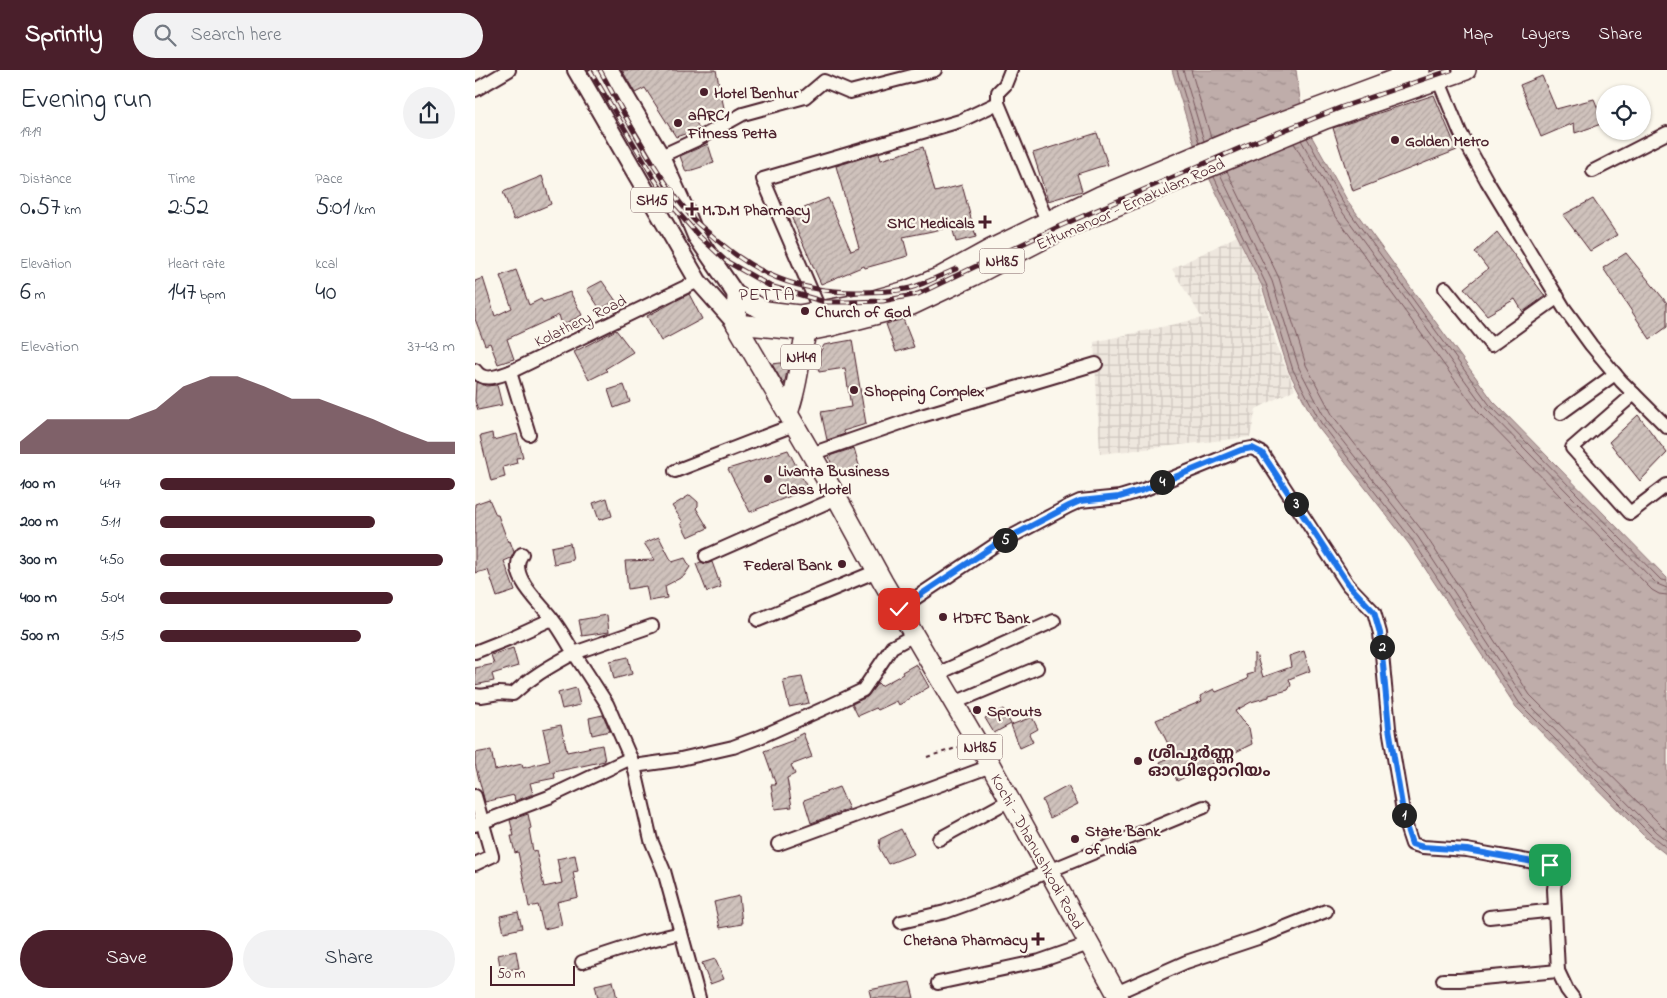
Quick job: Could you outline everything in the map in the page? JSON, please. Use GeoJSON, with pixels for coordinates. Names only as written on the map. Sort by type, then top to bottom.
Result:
{"type":"FeatureCollection","features":[{"type":"Feature","properties":{"kind":"highway"},"geometry":{"type":"LineString","coordinates":[[1345,105],[1420,70]]}},
{"type":"Feature","properties":{"kind":"highway","name":"Ettumanoor - Ernakulam Road"},"geometry":{"type":"LineString","coordinates":[[736,324],[811,319],[828,327],[912,305],[973,276],[1059,231],[1105,202],[1345,105],[1466,70]]}},
{"type":"Feature","properties":{"kind":"highway"},"geometry":{"type":"LineString","coordinates":[[736,324],[737,296],[766,311],[799,315],[811,319],[906,291],[939,277],[1047,221],[1105,202]]}},
{"type":"Feature","properties":{"kind":"highway","name":"NH49"},"geometry":{"type":"LineString","coordinates":[[791,413],[811,319]]}},
{"type":"Feature","properties":{"kind":"highway","name":"Kochi - Dhanushkodi Road"},"geometry":{"type":"LineString","coordinates":[[736,324],[791,413],[811,454],[991,766],[1118,995]]}},
{"type":"Feature","properties":{"kind":"main road","name":"SH15"},"geometry":{"type":"LineString","coordinates":[[576,70],[698,281],[736,324]]}},
{"type":"Feature","properties":{"kind":"main road"},"geometry":{"type":"LineString","coordinates":[[609,70],[661,156],[696,236],[737,296]]}},
{"type":"Feature","properties":{"kind":"street"},"geometry":{"type":"LineString","coordinates":[[475,90],[509,70]]}},
{"type":"Feature","properties":{"kind":"street"},"geometry":{"type":"LineString","coordinates":[[661,156],[698,139],[743,114],[805,97],[823,76],[851,92],[935,70]]}},
{"type":"Feature","properties":{"kind":"street"},"geometry":{"type":"LineString","coordinates":[[1011,70],[1005,85],[998,92],[999,103],[1047,221]]}},
{"type":"Feature","properties":{"kind":"street"},"geometry":{"type":"LineString","coordinates":[[1438,79],[1460,132],[1487,182],[1558,297],[1591,345],[1615,374],[1667,427]]}},
{"type":"Feature","properties":{"kind":"street"},"geometry":{"type":"LineString","coordinates":[[811,319],[763,179],[960,121],[999,103]]}},
{"type":"Feature","properties":{"kind":"street"},"geometry":{"type":"LineString","coordinates":[[1593,171],[1667,133]]}},
{"type":"Feature","properties":{"kind":"street","name":"Kolathery Road"},"geometry":{"type":"LineString","coordinates":[[475,370],[486,377],[510,372],[698,281]]}},
{"type":"Feature","properties":{"kind":"street"},"geometry":{"type":"LineString","coordinates":[[1445,288],[1491,345],[1558,297]]}},
{"type":"Feature","properties":{"kind":"street"},"geometry":{"type":"LineString","coordinates":[[811,454],[918,417],[1095,364]]}},
{"type":"Feature","properties":{"kind":"street"},"geometry":{"type":"LineString","coordinates":[[510,372],[529,434]]}},
{"type":"Feature","properties":{"kind":"street"},"geometry":{"type":"LineString","coordinates":[[1561,414],[1615,374]]}},
{"type":"Feature","properties":{"kind":"street"},"geometry":{"type":"LineString","coordinates":[[1634,394],[1572,448],[1630,513],[1667,485]]}},
{"type":"Feature","properties":{"kind":"street"},"geometry":{"type":"LineString","coordinates":[[675,472],[791,413]]}},
{"type":"Feature","properties":{"kind":"street"},"geometry":{"type":"LineString","coordinates":[[899,609],[995,545],[1080,501],[1119,497],[1143,490],[1241,450],[1252,448],[1262,453],[1348,584],[1374,612],[1380,633],[1389,728],[1403,813],[1412,844],[1423,847],[1467,850],[1550,865],[1555,876],[1558,970],[1567,990],[1573,998]]}},
{"type":"Feature","properties":{"kind":"street"},"geometry":{"type":"LineString","coordinates":[[706,556],[837,498]]}},
{"type":"Feature","properties":{"kind":"street"},"geometry":{"type":"LineString","coordinates":[[522,554],[518,563],[521,580],[552,619],[607,704],[632,762],[651,840],[664,871],[699,998]]}},
{"type":"Feature","properties":{"kind":"street"},"geometry":{"type":"LineString","coordinates":[[758,620],[877,571]]}},
{"type":"Feature","properties":{"kind":"street"},"geometry":{"type":"LineString","coordinates":[[475,652],[552,619]]}},
{"type":"Feature","properties":{"kind":"street"},"geometry":{"type":"LineString","coordinates":[[937,674],[1054,621]]}},
{"type":"Feature","properties":{"kind":"street"},"geometry":{"type":"LineString","coordinates":[[475,695],[513,694],[528,679],[574,653],[652,626]]}},
{"type":"Feature","properties":{"kind":"street"},"geometry":{"type":"LineString","coordinates":[[479,824],[632,762],[676,760],[733,747],[761,737],[863,690],[892,647],[914,635]]}},
{"type":"Feature","properties":{"kind":"street"},"geometry":{"type":"LineString","coordinates":[[954,703],[1037,668]]}},
{"type":"Feature","properties":{"kind":"street"},"geometry":{"type":"LineString","coordinates":[[778,844],[991,766]]}},
{"type":"Feature","properties":{"kind":"street"},"geometry":{"type":"LineString","coordinates":[[475,796],[479,824],[492,856],[475,864]]}},
{"type":"Feature","properties":{"kind":"street"},"geometry":{"type":"LineString","coordinates":[[939,839],[1010,800]]}},
{"type":"Feature","properties":{"kind":"street"},"geometry":{"type":"LineString","coordinates":[[901,922],[945,912],[1003,891],[1049,870],[1204,807]]}},
{"type":"Feature","properties":{"kind":"street"},"geometry":{"type":"LineString","coordinates":[[1489,917],[1555,910]]}},
{"type":"Feature","properties":{"kind":"street"},"geometry":{"type":"LineString","coordinates":[[1118,995],[1186,962],[1258,938],[1326,911]]}},
{"type":"Feature","properties":{"kind":"street"},"geometry":{"type":"LineString","coordinates":[[582,962],[643,942],[681,933]]}},
{"type":"Feature","properties":{"kind":"street"},"geometry":{"type":"LineString","coordinates":[[938,983],[1040,961],[1089,944]]}},
{"type":"Feature","properties":{"kind":"street"},"geometry":{"type":"LineString","coordinates":[[1443,980],[1558,970]]}},
{"type":"Feature","properties":{"kind":"path"},"geometry":{"type":"LineString","coordinates":[[927,757],[977,742]]}},
{"type":"Feature","properties":{"kind":"shaded area"},"geometry":{"type":"Polygon","coordinates":[[[1237,236],[1259,281],[1278,350],[1295,389],[1256,409],[1250,437],[1100,454],[1094,342],[1202,318],[1172,269],[1237,236]]]}},
{"type":"Feature","properties":{"kind":"water"},"geometry":{"type":"Polygon","coordinates":[[[1172,70],[1296,70],[1303,121],[1347,200],[1493,401],[1667,578],[1667,855],[1648,840],[1516,707],[1409,544],[1317,426],[1289,372],[1262,286],[1196,151],[1172,70]]]}},
{"type":"Feature","properties":{"kind":"building"},"geometry":{"type":"Polygon","coordinates":[[[622,70],[716,70],[724,108],[695,119],[699,129],[676,137],[645,88],[635,93],[622,70]]]}},
{"type":"Feature","properties":{"kind":"building"},"geometry":{"type":"Polygon","coordinates":[[[1542,76],[1556,109],[1594,99],[1596,104],[1596,126],[1575,133],[1574,123],[1541,137],[1520,85],[1542,76]]]}},
{"type":"Feature","properties":{"kind":"building","name":"Golden Metro"},"geometry":{"type":"Polygon","coordinates":[[[1434,95],[1457,150],[1353,191],[1333,128],[1434,95]]]}},
{"type":"Feature","properties":{"kind":"building"},"geometry":{"type":"Polygon","coordinates":[[[1097,133],[1108,165],[1077,174],[1082,191],[1048,201],[1033,153],[1097,133]]]}},
{"type":"Feature","properties":{"kind":"building"},"geometry":{"type":"Polygon","coordinates":[[[708,144],[714,163],[686,172],[680,156],[708,144]]]}},
{"type":"Feature","properties":{"kind":"building"},"geometry":{"type":"Polygon","coordinates":[[[923,147],[935,192],[962,185],[976,237],[956,242],[952,227],[903,237],[908,256],[865,268],[864,266],[821,284],[790,214],[828,198],[851,251],[859,248],[836,166],[879,153],[881,160],[923,147]]]}},
{"type":"Feature","properties":{"kind":"building"},"geometry":{"type":"Polygon","coordinates":[[[542,176],[551,204],[514,220],[503,192],[542,176]]]}},
{"type":"Feature","properties":{"kind":"building"},"geometry":{"type":"Polygon","coordinates":[[[1593,199],[1617,235],[1590,251],[1563,215],[1593,199]]]}},
{"type":"Feature","properties":{"kind":"building"},"geometry":{"type":"Polygon","coordinates":[[[1497,232],[1545,296],[1523,312],[1515,299],[1487,315],[1464,288],[1488,269],[1475,252],[1497,232]]]}},
{"type":"Feature","properties":{"kind":"building"},"geometry":{"type":"Polygon","coordinates":[[[1626,253],[1667,303],[1667,327],[1650,339],[1603,268],[1626,253]]]}},
{"type":"Feature","properties":{"kind":"building"},"geometry":{"type":"Polygon","coordinates":[[[516,270],[529,305],[541,299],[543,302],[570,292],[582,315],[562,325],[559,315],[507,339],[514,359],[498,364],[490,343],[485,345],[475,319],[475,281],[483,278],[495,316],[512,308],[500,276],[516,270]]]}},
{"type":"Feature","properties":{"kind":"building"},"geometry":{"type":"Polygon","coordinates":[[[602,281],[616,301],[600,309],[587,289],[602,281]]]}},
{"type":"Feature","properties":{"kind":"building"},"geometry":{"type":"Polygon","coordinates":[[[689,294],[702,319],[661,341],[647,316],[689,294]]]}},
{"type":"Feature","properties":{"kind":"building"},"geometry":{"type":"Polygon","coordinates":[[[903,319],[914,347],[896,352],[886,324],[903,319]]]}},
{"type":"Feature","properties":{"kind":"building"},"geometry":{"type":"Polygon","coordinates":[[[616,330],[633,352],[605,369],[607,371],[589,380],[574,352],[616,330]]]}},
{"type":"Feature","properties":{"kind":"building","name":"Shopping Complex"},"geometry":{"type":"Polygon","coordinates":[[[852,340],[866,424],[843,431],[845,434],[827,440],[821,412],[851,407],[845,368],[819,372],[816,360],[824,345],[852,340]]]}},
{"type":"Feature","properties":{"kind":"building"},"geometry":{"type":"Polygon","coordinates":[[[789,362],[786,376],[784,385],[772,364],[789,362]]]}},
{"type":"Feature","properties":{"kind":"building"},"geometry":{"type":"Polygon","coordinates":[[[476,382],[486,386],[497,385],[502,405],[478,410],[475,401],[476,382]]]}},
{"type":"Feature","properties":{"kind":"building"},"geometry":{"type":"Polygon","coordinates":[[[624,385],[630,402],[614,408],[608,390],[624,385]]]}},
{"type":"Feature","properties":{"kind":"building"},"geometry":{"type":"Polygon","coordinates":[[[1638,415],[1667,453],[1640,481],[1609,442],[1638,415]]]}},
{"type":"Feature","properties":{"kind":"building"},"geometry":{"type":"Polygon","coordinates":[[[492,433],[493,440],[517,434],[523,457],[516,458],[517,463],[503,467],[505,477],[491,481],[480,436],[492,433]]]}},
{"type":"Feature","properties":{"kind":"building"},"geometry":{"type":"Polygon","coordinates":[[[854,448],[860,469],[837,476],[829,456],[854,448]]]}},
{"type":"Feature","properties":{"kind":"building","name":"Livanta Business Class Hotel"},"geometry":{"type":"Polygon","coordinates":[[[788,450],[808,489],[750,512],[728,469],[788,450]]]}},
{"type":"Feature","properties":{"kind":"building"},"geometry":{"type":"Polygon","coordinates":[[[690,495],[698,502],[696,508],[708,528],[688,537],[681,523],[683,522],[672,506],[690,495]]]}},
{"type":"Feature","properties":{"kind":"building"},"geometry":{"type":"Polygon","coordinates":[[[607,498],[612,516],[599,520],[593,503],[607,498]]]}},
{"type":"Feature","properties":{"kind":"building"},"geometry":{"type":"Polygon","coordinates":[[[489,499],[514,552],[511,558],[504,561],[515,591],[497,597],[488,570],[475,573],[475,504],[489,499]]]}},
{"type":"Feature","properties":{"kind":"building"},"geometry":{"type":"Polygon","coordinates":[[[659,537],[672,562],[685,558],[690,567],[684,576],[665,586],[667,598],[649,601],[646,586],[628,589],[625,561],[655,560],[644,543],[659,537]]]}},
{"type":"Feature","properties":{"kind":"building"},"geometry":{"type":"Polygon","coordinates":[[[570,543],[573,560],[554,564],[551,547],[570,543]]]}},
{"type":"Feature","properties":{"kind":"building"},"geometry":{"type":"Polygon","coordinates":[[[701,562],[706,564],[712,562],[721,587],[707,592],[696,564],[701,562]]]}},
{"type":"Feature","properties":{"kind":"building"},"geometry":{"type":"Polygon","coordinates":[[[607,615],[609,632],[582,636],[579,620],[607,615]]]}},
{"type":"Feature","properties":{"kind":"building"},"geometry":{"type":"Polygon","coordinates":[[[513,648],[518,666],[492,674],[494,681],[475,685],[475,668],[494,664],[491,655],[513,648]]]}},
{"type":"Feature","properties":{"kind":"building"},"geometry":{"type":"Polygon","coordinates":[[[1304,651],[1310,671],[1289,679],[1291,685],[1288,690],[1251,702],[1235,711],[1249,728],[1252,744],[1177,781],[1173,771],[1165,773],[1160,762],[1166,759],[1162,751],[1170,748],[1156,720],[1202,701],[1200,696],[1214,689],[1216,692],[1248,679],[1247,675],[1254,673],[1254,654],[1256,654],[1263,677],[1291,667],[1289,656],[1304,651]]]}},
{"type":"Feature","properties":{"kind":"building"},"geometry":{"type":"Polygon","coordinates":[[[628,657],[632,674],[614,679],[610,661],[628,657]]]}},
{"type":"Feature","properties":{"kind":"building"},"geometry":{"type":"Polygon","coordinates":[[[916,664],[929,687],[899,705],[897,701],[878,710],[876,708],[858,716],[852,704],[867,697],[878,683],[881,686],[903,674],[902,672],[916,664]]]}},
{"type":"Feature","properties":{"kind":"building"},"geometry":{"type":"Polygon","coordinates":[[[802,677],[809,703],[789,707],[783,680],[802,677]]]}},
{"type":"Feature","properties":{"kind":"building"},"geometry":{"type":"Polygon","coordinates":[[[576,688],[580,705],[562,709],[558,693],[576,688]]]}},
{"type":"Feature","properties":{"kind":"building"},"geometry":{"type":"Polygon","coordinates":[[[1003,709],[1011,724],[994,733],[985,718],[1003,709]]]}},
{"type":"Feature","properties":{"kind":"building"},"geometry":{"type":"Polygon","coordinates":[[[603,715],[610,731],[592,735],[589,718],[603,715]]]}},
{"type":"Feature","properties":{"kind":"building"},"geometry":{"type":"Polygon","coordinates":[[[1032,717],[1038,729],[1029,734],[1033,742],[1020,748],[1011,725],[1032,717]]]}},
{"type":"Feature","properties":{"kind":"building"},"geometry":{"type":"Polygon","coordinates":[[[561,725],[567,752],[602,745],[605,761],[554,772],[555,778],[530,783],[533,794],[515,801],[514,795],[485,802],[475,764],[475,753],[491,750],[495,770],[522,764],[523,768],[550,761],[543,729],[561,725]]]}},
{"type":"Feature","properties":{"kind":"building"},"geometry":{"type":"Polygon","coordinates":[[[803,733],[812,757],[791,765],[795,774],[787,778],[792,807],[775,809],[771,785],[776,785],[764,751],[794,740],[793,738],[803,733]]]}},
{"type":"Feature","properties":{"kind":"building"},"geometry":{"type":"Polygon","coordinates":[[[1068,786],[1078,804],[1050,818],[1042,800],[1068,786]]]}},
{"type":"Feature","properties":{"kind":"building"},"geometry":{"type":"Polygon","coordinates":[[[839,787],[849,809],[811,823],[804,800],[839,787]]]}},
{"type":"Feature","properties":{"kind":"building"},"geometry":{"type":"Polygon","coordinates":[[[528,814],[533,851],[536,850],[544,887],[562,883],[557,859],[575,855],[578,871],[573,872],[578,897],[557,902],[562,925],[544,929],[538,905],[529,907],[518,852],[515,853],[511,836],[514,836],[510,820],[528,814]]]}},
{"type":"Feature","properties":{"kind":"building"},"geometry":{"type":"Polygon","coordinates":[[[901,829],[914,854],[888,864],[879,848],[880,839],[901,829]]]}},
{"type":"Feature","properties":{"kind":"building"},"geometry":{"type":"Polygon","coordinates":[[[739,896],[742,924],[720,928],[714,902],[739,896]]]}},
{"type":"Feature","properties":{"kind":"building"},"geometry":{"type":"Polygon","coordinates":[[[518,912],[522,928],[504,932],[500,916],[518,912]]]}},
{"type":"Feature","properties":{"kind":"building"},"geometry":{"type":"Polygon","coordinates":[[[516,951],[519,968],[501,971],[498,955],[516,951]]]}},
{"type":"Feature","properties":{"kind":"building"},"geometry":{"type":"Polygon","coordinates":[[[715,959],[724,979],[710,984],[702,963],[715,959]]]}},
{"type":"Feature","properties":{"kind":"building"},"geometry":{"type":"Polygon","coordinates":[[[613,981],[617,998],[598,998],[595,985],[613,981]]]}},
{"type":"Feature","properties":{"kind":"building"},"geometry":{"type":"Polygon","coordinates":[[[910,982],[914,998],[871,998],[869,990],[910,982]]]}},
{"type":"Feature","properties":{"kind":"railway"},"geometry":{"type":"LineString","coordinates":[[590,70],[655,180],[674,208],[698,235],[726,261],[770,286],[825,302],[883,301],[918,294],[1060,226],[1247,145],[1342,107],[1451,70]]}},
{"type":"Feature","properties":{"kind":"railway"},"geometry":{"type":"LineString","coordinates":[[600,70],[653,163],[692,218],[726,247],[760,270],[777,278],[814,289],[864,292],[910,288],[956,269]]}},
{"type":"Feature","properties":{"kind":"place","name":"Hotel Benhur"},"geometry":{"type":"Point","coordinates":[704,92]}},
{"type":"Feature","properties":{"kind":"place","name":"aARC1 Fitness Petta"},"geometry":{"type":"Point","coordinates":[678,123]}},
{"type":"Feature","properties":{"kind":"place","name":"Golden Metro"},"geometry":{"type":"Point","coordinates":[1395,140]}},
{"type":"Feature","properties":{"kind":"place","name":"M.D.M Pharmacy"},"geometry":{"type":"Point","coordinates":[692,209]}},
{"type":"Feature","properties":{"kind":"place","name":"SMC Medicals"},"geometry":{"type":"Point","coordinates":[985,222]}},
{"type":"Feature","properties":{"kind":"place","name":"Church of God"},"geometry":{"type":"Point","coordinates":[805,311]}},
{"type":"Feature","properties":{"kind":"place","name":"Shopping Complex"},"geometry":{"type":"Point","coordinates":[854,390]}},
{"type":"Feature","properties":{"kind":"place","name":"Livanta Business Class Hotel"},"geometry":{"type":"Point","coordinates":[768,479]}},
{"type":"Feature","properties":{"kind":"place","name":"Federal Bank"},"geometry":{"type":"Point","coordinates":[842,564]}},
{"type":"Feature","properties":{"kind":"place","name":"HDFC Bank"},"geometry":{"type":"Point","coordinates":[943,617]}},
{"type":"Feature","properties":{"kind":"place","name":"Sprouts"},"geometry":{"type":"Point","coordinates":[977,710]}},
{"type":"Feature","properties":{"kind":"place","name":"ശ്രീപൂർണ്ണ ഓഡിറ്റോറിയം"},"geometry":{"type":"Point","coordinates":[1138,761]}},
{"type":"Feature","properties":{"kind":"place","name":"State Bank of India"},"geometry":{"type":"Point","coordinates":[1075,839]}},
{"type":"Feature","properties":{"kind":"place","name":"Chetana Pharmacy"},"geometry":{"type":"Point","coordinates":[1038,939]}},
{"type":"Feature","properties":{"kind":"district","name":"PETTA"},"geometry":{"type":"Point","coordinates":[767,294]}},
{"type":"Feature","properties":{"kind":"route"},"geometry":{"type":"LineString","coordinates":[[899,609],[995,545],[1069,506],[1093,498],[1119,497],[1143,490],[1218,458],[1252,448],[1262,453],[1348,584],[1374,612],[1380,633],[1389,728],[1405,823],[1412,844],[1423,847],[1467,850],[1550,865]]}}]}
